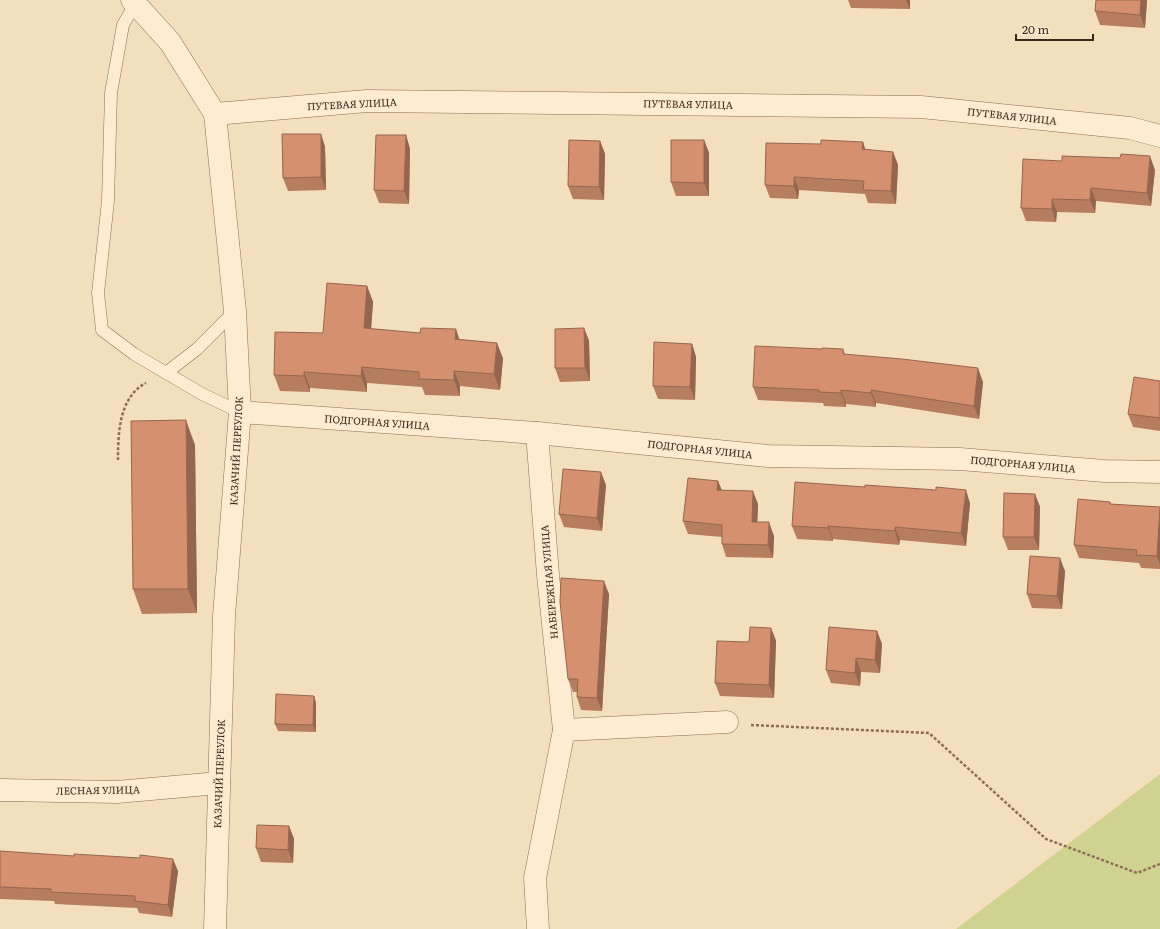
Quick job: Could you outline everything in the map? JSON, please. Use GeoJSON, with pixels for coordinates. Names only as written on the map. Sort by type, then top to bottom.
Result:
{"type":"FeatureCollection","features":[{"type":"Feature","properties":{"kind":"street","name":"КАЗАЧИЙ ПЕРЕУЛОК"},"geometry":{"type":"LineString","coordinates":[[134,2],[170,42],[214,114],[235,311],[240,412],[224,616],[215,929]]}},
{"type":"Feature","properties":{"kind":"street","name":"ПУТЕВАЯ УЛИЦА"},"geometry":{"type":"LineString","coordinates":[[214,114],[367,101],[921,107],[1130,128],[1160,136]]}},
{"type":"Feature","properties":{"kind":"street","name":"ПОДГОРНАЯ УЛИЦА"},"geometry":{"type":"LineString","coordinates":[[240,412],[537,433],[768,456],[960,459],[1104,471],[1160,472]]}},
{"type":"Feature","properties":{"kind":"street","name":"НАБЕРЕЖНАЯ УЛИЦА"},"geometry":{"type":"LineString","coordinates":[[537,433],[548,574],[564,730],[535,878],[538,929]]}},
{"type":"Feature","properties":{"kind":"street"},"geometry":{"type":"LineString","coordinates":[[564,730],[727,722]]}},
{"type":"Feature","properties":{"kind":"street","name":"ЛЕСНАЯ УЛИЦА"},"geometry":{"type":"LineString","coordinates":[[0,790],[117,792],[219,783]]}},
{"type":"Feature","properties":{"kind":"lane"},"geometry":{"type":"LineString","coordinates":[[134,2],[123,25],[112,93],[108,201],[98,293],[102,330],[134,354],[202,394],[240,412]]}},
{"type":"Feature","properties":{"kind":"lane"},"geometry":{"type":"LineString","coordinates":[[166,373],[197,349],[235,311]]}},
{"type":"Feature","properties":{"kind":"path"},"geometry":{"type":"LineString","coordinates":[[118,460],[118,437],[121,419],[126,404],[140,386],[166,373]]}},
{"type":"Feature","properties":{"kind":"path"},"geometry":{"type":"LineString","coordinates":[[727,722],[752,725],[929,733],[1046,839],[1137,873],[1160,864]]}},
{"type":"Feature","properties":{"kind":"green space"},"geometry":{"type":"Polygon","coordinates":[[[1160,774],[1160,929],[956,929],[1160,774]]]}},
{"type":"Feature","properties":{"kind":"building"},"geometry":{"type":"Polygon","coordinates":[[[1096,0],[1141,0],[1140,15],[1095,11],[1096,0]]]}},
{"type":"Feature","properties":{"kind":"building"},"geometry":{"type":"Polygon","coordinates":[[[282,134],[321,134],[321,177],[283,178],[282,134]]]}},
{"type":"Feature","properties":{"kind":"building"},"geometry":{"type":"Polygon","coordinates":[[[376,135],[406,135],[404,191],[374,190],[376,135]]]}},
{"type":"Feature","properties":{"kind":"building"},"geometry":{"type":"Polygon","coordinates":[[[569,140],[600,141],[599,187],[568,186],[569,140]]]}},
{"type":"Feature","properties":{"kind":"building"},"geometry":{"type":"Polygon","coordinates":[[[671,140],[704,140],[704,183],[671,182],[671,140]]]}},
{"type":"Feature","properties":{"kind":"building"},"geometry":{"type":"Polygon","coordinates":[[[821,140],[863,142],[862,149],[893,152],[891,191],[863,190],[864,181],[794,177],[794,186],[765,185],[766,143],[821,144],[821,140]]]}},
{"type":"Feature","properties":{"kind":"building"},"geometry":{"type":"Polygon","coordinates":[[[1121,154],[1150,156],[1147,193],[1091,188],[1090,200],[1052,199],[1052,209],[1021,208],[1023,159],[1062,161],[1062,156],[1120,158],[1121,154]]]}},
{"type":"Feature","properties":{"kind":"building"},"geometry":{"type":"Polygon","coordinates":[[[327,283],[367,286],[364,328],[420,333],[421,328],[456,329],[455,339],[497,343],[494,374],[454,371],[454,380],[419,379],[419,372],[362,367],[361,376],[304,372],[304,376],[274,375],[275,332],[323,333],[327,283]]]}},
{"type":"Feature","properties":{"kind":"building"},"geometry":{"type":"Polygon","coordinates":[[[584,328],[585,368],[555,368],[555,329],[584,328]]]}},
{"type":"Feature","properties":{"kind":"building"},"geometry":{"type":"Polygon","coordinates":[[[654,342],[692,344],[690,387],[653,386],[654,342]]]}},
{"type":"Feature","properties":{"kind":"building"},"geometry":{"type":"Polygon","coordinates":[[[755,346],[843,349],[843,354],[978,368],[974,406],[871,390],[871,393],[841,390],[841,393],[819,392],[819,390],[753,387],[755,346]]]}},
{"type":"Feature","properties":{"kind":"building"},"geometry":{"type":"Polygon","coordinates":[[[1134,377],[1160,381],[1160,418],[1128,414],[1134,377]]]}},
{"type":"Feature","properties":{"kind":"building"},"geometry":{"type":"Polygon","coordinates":[[[186,420],[188,589],[133,589],[131,421],[186,420]]]}},
{"type":"Feature","properties":{"kind":"building"},"geometry":{"type":"Polygon","coordinates":[[[563,469],[601,472],[597,518],[559,514],[563,469]]]}},
{"type":"Feature","properties":{"kind":"building"},"geometry":{"type":"Polygon","coordinates":[[[688,478],[718,481],[717,490],[753,491],[752,522],[769,522],[768,545],[722,544],[722,525],[683,521],[688,478]]]}},
{"type":"Feature","properties":{"kind":"building"},"geometry":{"type":"Polygon","coordinates":[[[795,482],[865,487],[865,485],[936,490],[936,487],[966,490],[961,533],[895,527],[895,531],[828,526],[828,528],[792,526],[795,482]]]}},
{"type":"Feature","properties":{"kind":"building"},"geometry":{"type":"Polygon","coordinates":[[[1004,493],[1035,494],[1034,537],[1003,537],[1004,493]]]}},
{"type":"Feature","properties":{"kind":"building"},"geometry":{"type":"Polygon","coordinates":[[[1078,499],[1110,502],[1110,504],[1160,507],[1157,556],[1136,555],[1137,550],[1074,545],[1078,499]]]}},
{"type":"Feature","properties":{"kind":"building"},"geometry":{"type":"Polygon","coordinates":[[[1030,556],[1060,558],[1057,596],[1027,594],[1030,556]]]}},
{"type":"Feature","properties":{"kind":"building"},"geometry":{"type":"Polygon","coordinates":[[[561,578],[604,581],[597,698],[577,697],[578,679],[568,679],[560,602],[561,578]]]}},
{"type":"Feature","properties":{"kind":"building"},"geometry":{"type":"Polygon","coordinates":[[[750,627],[771,628],[769,685],[715,683],[717,641],[749,642],[750,627]]]}},
{"type":"Feature","properties":{"kind":"building"},"geometry":{"type":"Polygon","coordinates":[[[829,627],[877,631],[875,660],[856,658],[855,673],[826,670],[829,627]]]}},
{"type":"Feature","properties":{"kind":"building"},"geometry":{"type":"Polygon","coordinates":[[[276,694],[314,696],[313,725],[275,724],[276,694]]]}},
{"type":"Feature","properties":{"kind":"building"},"geometry":{"type":"Polygon","coordinates":[[[257,825],[289,826],[288,850],[256,848],[257,825]]]}},
{"type":"Feature","properties":{"kind":"building"},"geometry":{"type":"Polygon","coordinates":[[[0,851],[74,856],[74,854],[140,858],[140,855],[173,859],[168,905],[135,901],[135,896],[51,892],[51,889],[0,887],[0,851]]]}}]}
